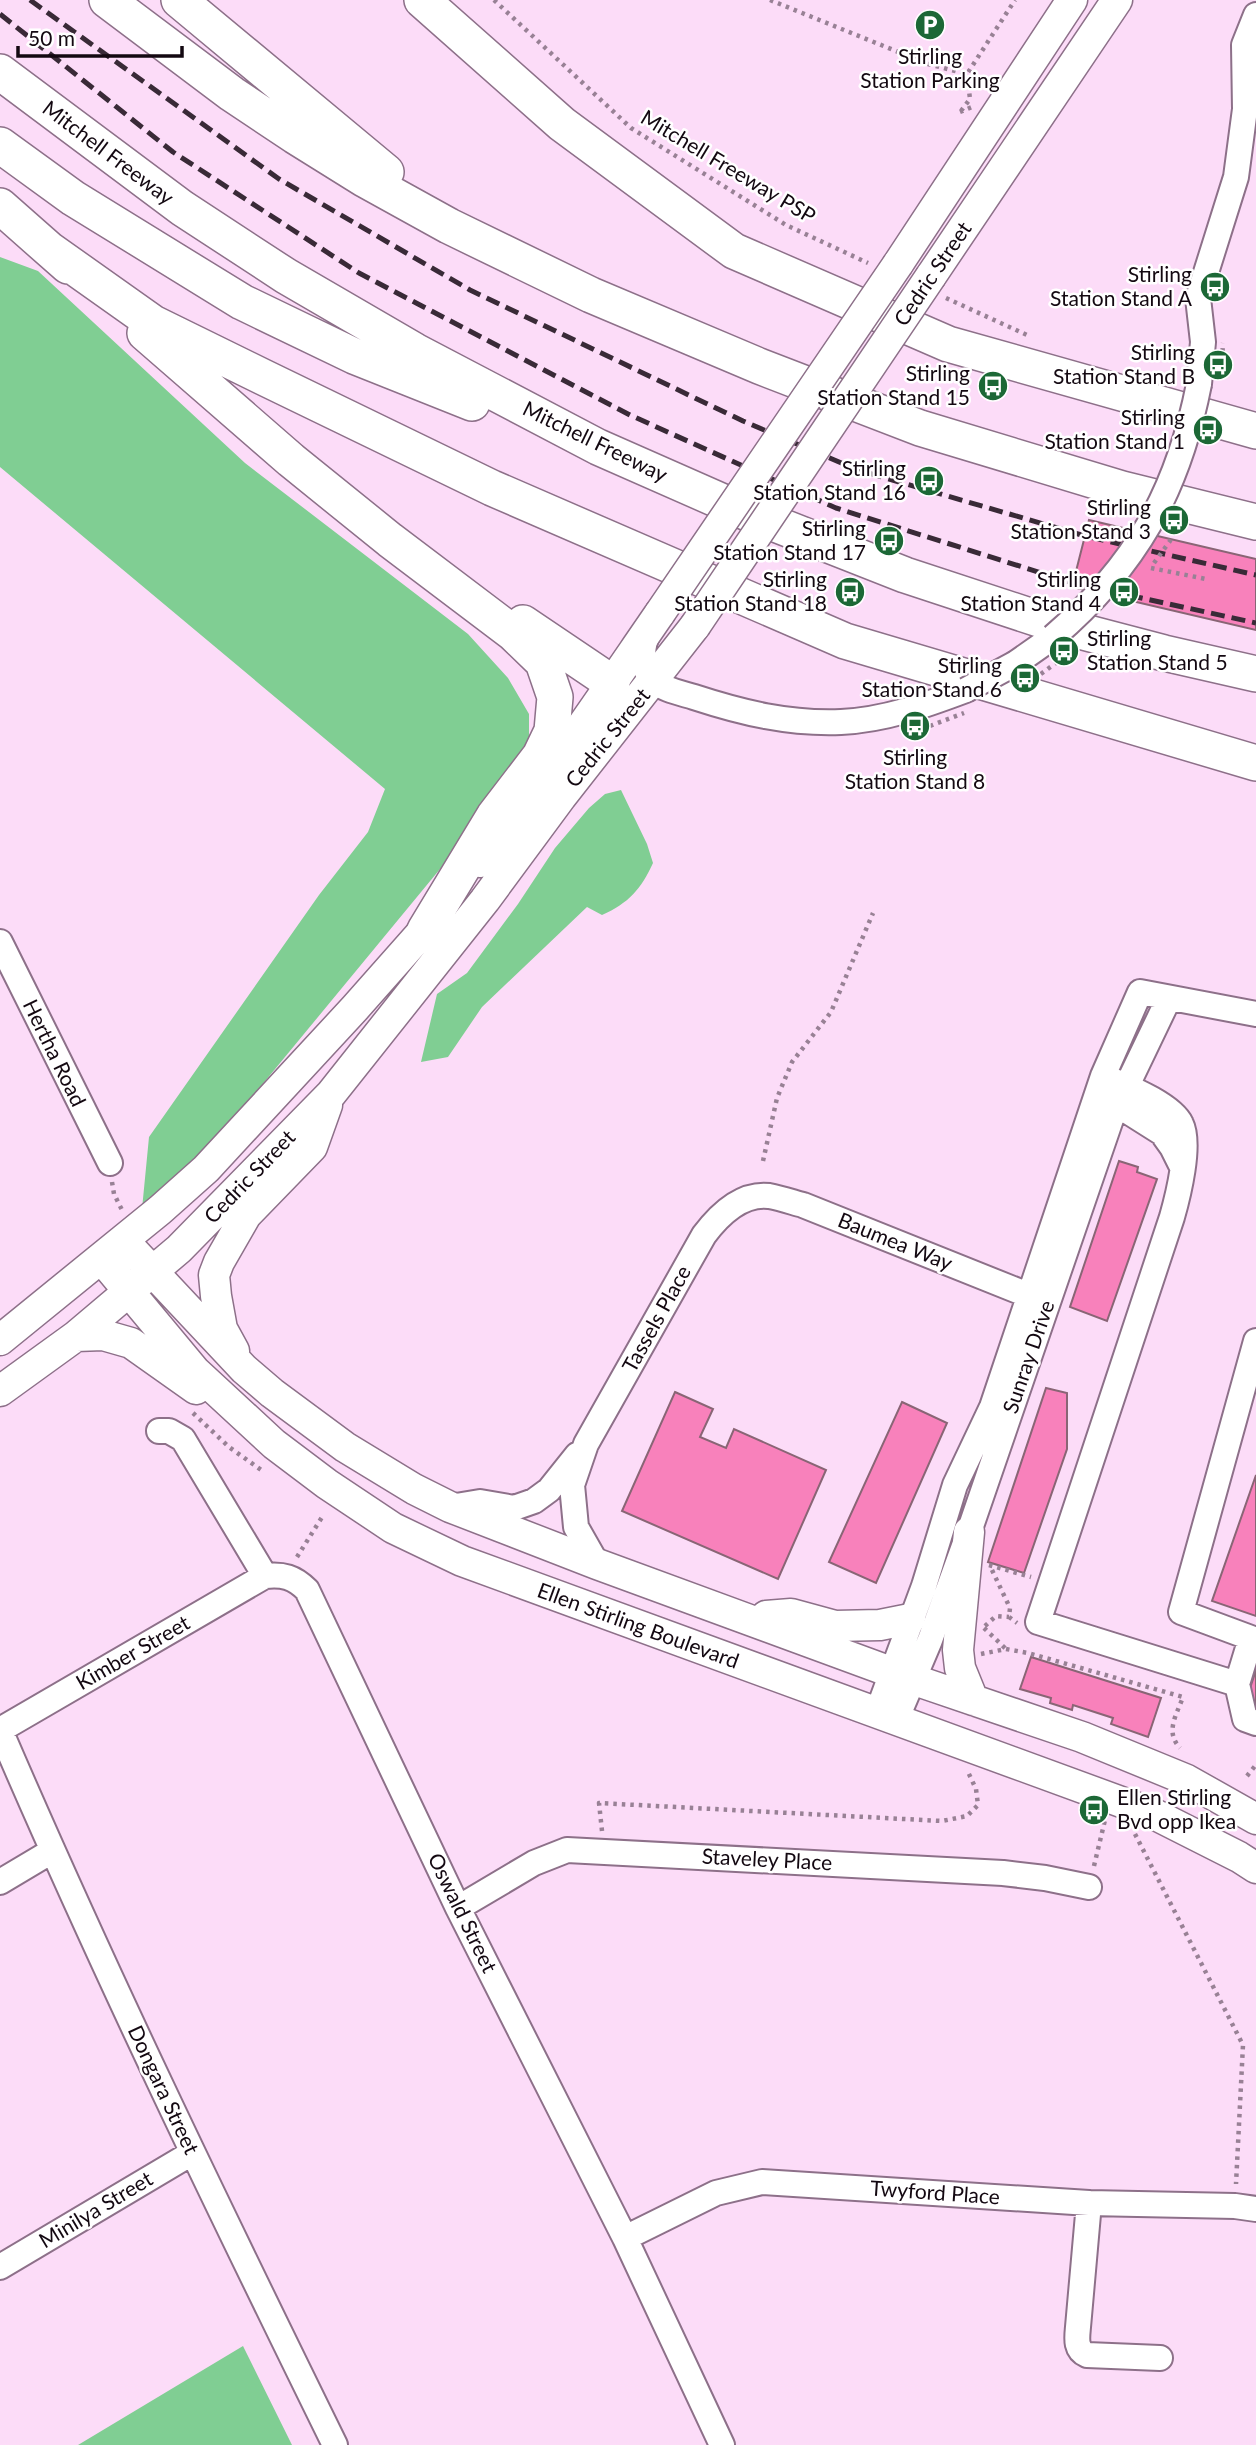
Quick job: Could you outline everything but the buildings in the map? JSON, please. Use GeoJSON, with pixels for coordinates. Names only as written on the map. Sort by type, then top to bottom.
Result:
{"type":"FeatureCollection","features":[{"type":"Feature","properties":{"kind":"highway"},"geometry":{"type":"LineString","coordinates":[[107,0],[232,94],[364,179],[449,226],[591,295],[759,366],[920,428],[1122,489],[1256,522]]}},
{"type":"Feature","properties":{"kind":"highway"},"geometry":{"type":"LineString","coordinates":[[179,0],[449,226]]}},
{"type":"Feature","properties":{"kind":"highway"},"geometry":{"type":"LineString","coordinates":[[422,0],[562,124],[734,251],[948,344],[1256,431]]}},
{"type":"Feature","properties":{"kind":"highway","name":"Mitchell Freeway"},"geometry":{"type":"LineString","coordinates":[[0,72],[182,208],[286,276],[415,351],[598,447],[750,514],[905,575],[1057,625],[1256,674]]}},
{"type":"Feature","properties":{"kind":"highway"},"geometry":{"type":"LineString","coordinates":[[0,145],[73,198],[242,302],[366,361],[462,399],[598,447]]}},
{"type":"Feature","properties":{"kind":"highway"},"geometry":{"type":"LineString","coordinates":[[0,206],[291,460],[390,540],[513,633],[542,662],[555,697],[552,731],[540,756],[495,816],[425,930]]}},
{"type":"Feature","properties":{"kind":"highway"},"geometry":{"type":"LineString","coordinates":[[50,250],[153,323],[492,488],[823,632],[1256,763]]}},
{"type":"Feature","properties":{"kind":"highway"},"geometry":{"type":"LineString","coordinates":[[463,595],[518,620],[643,688]]}},
{"type":"Feature","properties":{"kind":"main road","name":"Cedric Street"},"geometry":{"type":"LineString","coordinates":[[0,1391],[76,1336],[130,1292],[230,1199],[331,1094],[468,922],[643,688],[660,613],[887,265],[1072,0]]}},
{"type":"Feature","properties":{"kind":"main road","name":"Cedric Street"},"geometry":{"type":"LineString","coordinates":[[0,1340],[116,1237],[206,1169],[425,930],[509,826],[643,688],[689,635],[935,286],[1117,0]]}},
{"type":"Feature","properties":{"kind":"main road"},"geometry":{"type":"LineString","coordinates":[[244,1369],[222,1329],[215,1275],[219,1262],[246,1215],[312,1147],[331,1094]]}},
{"type":"Feature","properties":{"kind":"main road","name":"Ellen Stirling Boulevard"},"geometry":{"type":"LineString","coordinates":[[116,1237],[244,1369],[345,1447],[384,1473],[450,1507],[902,1676],[1128,1755],[1187,1780],[1256,1819]]}},
{"type":"Feature","properties":{"kind":"main road","name":"Ellen Stirling Boulevard"},"geometry":{"type":"LineString","coordinates":[[116,1237],[130,1292],[195,1371],[274,1444],[327,1484],[393,1528],[462,1561],[1154,1814],[1256,1868]]}},
{"type":"Feature","properties":{"kind":"main road"},"geometry":{"type":"LineString","coordinates":[[76,1336],[103,1335],[131,1343],[274,1444]]}},
{"type":"Feature","properties":{"kind":"main road"},"geometry":{"type":"LineString","coordinates":[[969,1532],[958,1650],[960,1668],[973,1700]]}},
{"type":"Feature","properties":{"kind":"main road"},"geometry":{"type":"LineString","coordinates":[[745,1618],[791,1614],[835,1626],[880,1625],[910,1619]]}},
{"type":"Feature","properties":{"kind":"street"},"geometry":{"type":"LineString","coordinates":[[643,688],[745,713],[799,722],[844,722],[918,708],[966,690],[1016,663],[1053,637],[1107,586],[1145,534],[1167,493],[1191,426],[1203,342],[1199,298],[1236,177],[1245,110],[1244,45],[1256,15]]}},
{"type":"Feature","properties":{"kind":"street","name":"Hertha Road"},"geometry":{"type":"LineString","coordinates":[[0,942],[110,1163]]}},
{"type":"Feature","properties":{"kind":"street","name":"Sunray Drive"},"geometry":{"type":"LineString","coordinates":[[902,1676],[910,1619],[924,1586],[955,1485],[1039,1300],[1096,1160],[1111,1090],[1140,992],[1169,998],[1111,1090]]}},
{"type":"Feature","properties":{"kind":"street"},"geometry":{"type":"LineString","coordinates":[[1169,998],[1256,1014]]}},
{"type":"Feature","properties":{"kind":"street"},"geometry":{"type":"LineString","coordinates":[[1111,1090],[1158,1104],[1181,1124],[1184,1141],[1181,1185],[1038,1622],[1237,1684]]}},
{"type":"Feature","properties":{"kind":"street","name":"Baumea Way"},"geometry":{"type":"LineString","coordinates":[[738,1202],[766,1196],[803,1205],[1039,1300]]}},
{"type":"Feature","properties":{"kind":"street","name":"Tassels Place"},"geometry":{"type":"LineString","coordinates":[[450,1507],[480,1502],[514,1508],[534,1502],[549,1489],[586,1444],[704,1235],[717,1217],[738,1202]]}},
{"type":"Feature","properties":{"kind":"street","name":"Sunray Drive"},"geometry":{"type":"LineString","coordinates":[[887,1717],[902,1676],[969,1532],[1039,1300]]}},
{"type":"Feature","properties":{"kind":"street"},"geometry":{"type":"LineString","coordinates":[[1256,1341],[1181,1612],[1251,1638],[1237,1684],[1245,1719],[1256,1723]]}},
{"type":"Feature","properties":{"kind":"street"},"geometry":{"type":"LineString","coordinates":[[159,1431],[169,1431],[183,1439],[265,1576]]}},
{"type":"Feature","properties":{"kind":"street","name":"Tassels Place"},"geometry":{"type":"LineString","coordinates":[[586,1444],[572,1485],[576,1527],[597,1564]]}},
{"type":"Feature","properties":{"kind":"street","name":"Oswald Street"},"geometry":{"type":"LineString","coordinates":[[265,1576],[278,1574],[291,1577],[307,1590],[458,1908],[625,2238],[722,2445]]}},
{"type":"Feature","properties":{"kind":"street","name":"Kimber Street"},"geometry":{"type":"LineString","coordinates":[[0,1730],[265,1576]]}},
{"type":"Feature","properties":{"kind":"street","name":"Dongara Street"},"geometry":{"type":"LineString","coordinates":[[0,1730],[52,1851],[192,2153],[335,2445]]}},
{"type":"Feature","properties":{"kind":"street","name":"Staveley Place"},"geometry":{"type":"LineString","coordinates":[[458,1908],[548,1856],[567,1850],[1003,1873],[1088,1887]]}},
{"type":"Feature","properties":{"kind":"street"},"geometry":{"type":"LineString","coordinates":[[0,1882],[52,1851]]}},
{"type":"Feature","properties":{"kind":"street","name":"Minilya Street"},"geometry":{"type":"LineString","coordinates":[[0,2267],[192,2153]]}},
{"type":"Feature","properties":{"kind":"street","name":"Twyford Place"},"geometry":{"type":"LineString","coordinates":[[625,2238],[716,2193],[762,2182],[1089,2203],[1246,2208]]}},
{"type":"Feature","properties":{"kind":"street"},"geometry":{"type":"LineString","coordinates":[[1089,2203],[1078,2327],[1081,2353],[1160,2358]]}},
{"type":"Feature","properties":{"kind":"path","name":"Mitchell Freeway PSP"},"geometry":{"type":"LineString","coordinates":[[494,0],[631,128],[786,226],[887,265]]}},
{"type":"Feature","properties":{"kind":"path"},"geometry":{"type":"LineString","coordinates":[[770,0],[928,64],[967,74]]}},
{"type":"Feature","properties":{"kind":"path"},"geometry":{"type":"LineString","coordinates":[[960,112],[970,99],[967,74],[1015,0]]}},
{"type":"Feature","properties":{"kind":"path"},"geometry":{"type":"LineString","coordinates":[[935,286],[1027,335]]}},
{"type":"Feature","properties":{"kind":"path"},"geometry":{"type":"LineString","coordinates":[[1151,568],[1206,579]]}},
{"type":"Feature","properties":{"kind":"path"},"geometry":{"type":"LineString","coordinates":[[763,1161],[778,1098],[792,1062],[831,1012],[873,913]]}},
{"type":"Feature","properties":{"kind":"path"},"geometry":{"type":"LineString","coordinates":[[110,1163],[116,1237]]}},
{"type":"Feature","properties":{"kind":"path"},"geometry":{"type":"LineString","coordinates":[[297,1557],[324,1514]]}},
{"type":"Feature","properties":{"kind":"path"},"geometry":{"type":"LineString","coordinates":[[978,1562],[1033,1578]]}},
{"type":"Feature","properties":{"kind":"path"},"geometry":{"type":"LineString","coordinates":[[990,1566],[1010,1608],[1009,1617],[1021,1627]]}},
{"type":"Feature","properties":{"kind":"path"},"geometry":{"type":"LineString","coordinates":[[984,1628],[1006,1649]]}},
{"type":"Feature","properties":{"kind":"path"},"geometry":{"type":"LineString","coordinates":[[970,1657],[1006,1649],[1183,1697],[1171,1729],[1173,1740],[1180,1748]]}},
{"type":"Feature","properties":{"kind":"path"},"geometry":{"type":"LineString","coordinates":[[1247,1776],[1255,1766]]}},
{"type":"Feature","properties":{"kind":"path"},"geometry":{"type":"LineString","coordinates":[[603,1851],[599,1803],[942,1821],[967,1816],[978,1805],[976,1789],[966,1769]]}},
{"type":"Feature","properties":{"kind":"path"},"geometry":{"type":"LineString","coordinates":[[1088,1887],[1105,1818]]}},
{"type":"Feature","properties":{"kind":"path"},"geometry":{"type":"LineString","coordinates":[[1131,1826],[1243,2045],[1246,2208]]}},
{"type":"Feature","properties":{"kind":"green space"},"geometry":{"type":"Polygon","coordinates":[[[0,257],[38,271],[245,463],[468,634],[508,678],[529,714],[529,744],[459,846],[219,1137],[142,1209],[149,1137],[319,895],[368,832],[385,789],[0,467],[0,257]]]}},
{"type":"Feature","properties":{"kind":"green space"},"geometry":{"type":"Polygon","coordinates":[[[621,790],[647,844],[653,863],[639,888],[627,900],[602,915],[587,907],[482,1007],[448,1057],[421,1062],[437,994],[467,973],[555,848],[589,808],[605,794],[621,790]]]}},
{"type":"Feature","properties":{"kind":"green space"},"geometry":{"type":"Polygon","coordinates":[[[243,2346],[292,2445],[78,2445],[243,2346]]]}},
{"type":"Feature","properties":{"kind":"railway"},"geometry":{"type":"LineString","coordinates":[[30,0],[279,179],[470,290],[743,421],[858,470],[1085,536],[1256,575]]}},
{"type":"Feature","properties":{"kind":"railway"},"geometry":{"type":"LineString","coordinates":[[0,14],[173,152],[359,273],[630,415],[836,508],[1073,583],[1256,623]]}},
{"type":"Feature","properties":{"kind":"place","name":"Stirling Station Parking"},"geometry":{"type":"Point","coordinates":[930,25]}},
{"type":"Feature","properties":{"kind":"place","name":"Stirling Station Stand A"},"geometry":{"type":"Point","coordinates":[1215,287]}},
{"type":"Feature","properties":{"kind":"place","name":"Stirling Station Stand B"},"geometry":{"type":"Point","coordinates":[1218,365]}},
{"type":"Feature","properties":{"kind":"place","name":"Stirling Station Stand 15"},"geometry":{"type":"Point","coordinates":[993,386]}},
{"type":"Feature","properties":{"kind":"place","name":"Stirling Station Stand 1"},"geometry":{"type":"Point","coordinates":[1208,430]}},
{"type":"Feature","properties":{"kind":"place","name":"Stirling Station Stand 16"},"geometry":{"type":"Point","coordinates":[929,481]}},
{"type":"Feature","properties":{"kind":"place","name":"Stirling Station Stand 3"},"geometry":{"type":"Point","coordinates":[1174,520]}},
{"type":"Feature","properties":{"kind":"place","name":"Stirling Station Stand 17"},"geometry":{"type":"Point","coordinates":[889,541]}},
{"type":"Feature","properties":{"kind":"place","name":"Stirling Station Stand 18"},"geometry":{"type":"Point","coordinates":[850,592]}},
{"type":"Feature","properties":{"kind":"place","name":"Stirling Station Stand 4"},"geometry":{"type":"Point","coordinates":[1124,592]}},
{"type":"Feature","properties":{"kind":"place","name":"Stirling Station Stand 5"},"geometry":{"type":"Point","coordinates":[1064,651]}},
{"type":"Feature","properties":{"kind":"place","name":"Stirling Station Stand 6"},"geometry":{"type":"Point","coordinates":[1025,678]}},
{"type":"Feature","properties":{"kind":"place","name":"Stirling Station Stand 8"},"geometry":{"type":"Point","coordinates":[915,726]}},
{"type":"Feature","properties":{"kind":"place","name":"Ellen Stirling Bvd opp Ikea"},"geometry":{"type":"Point","coordinates":[1094,1810]}}]}
